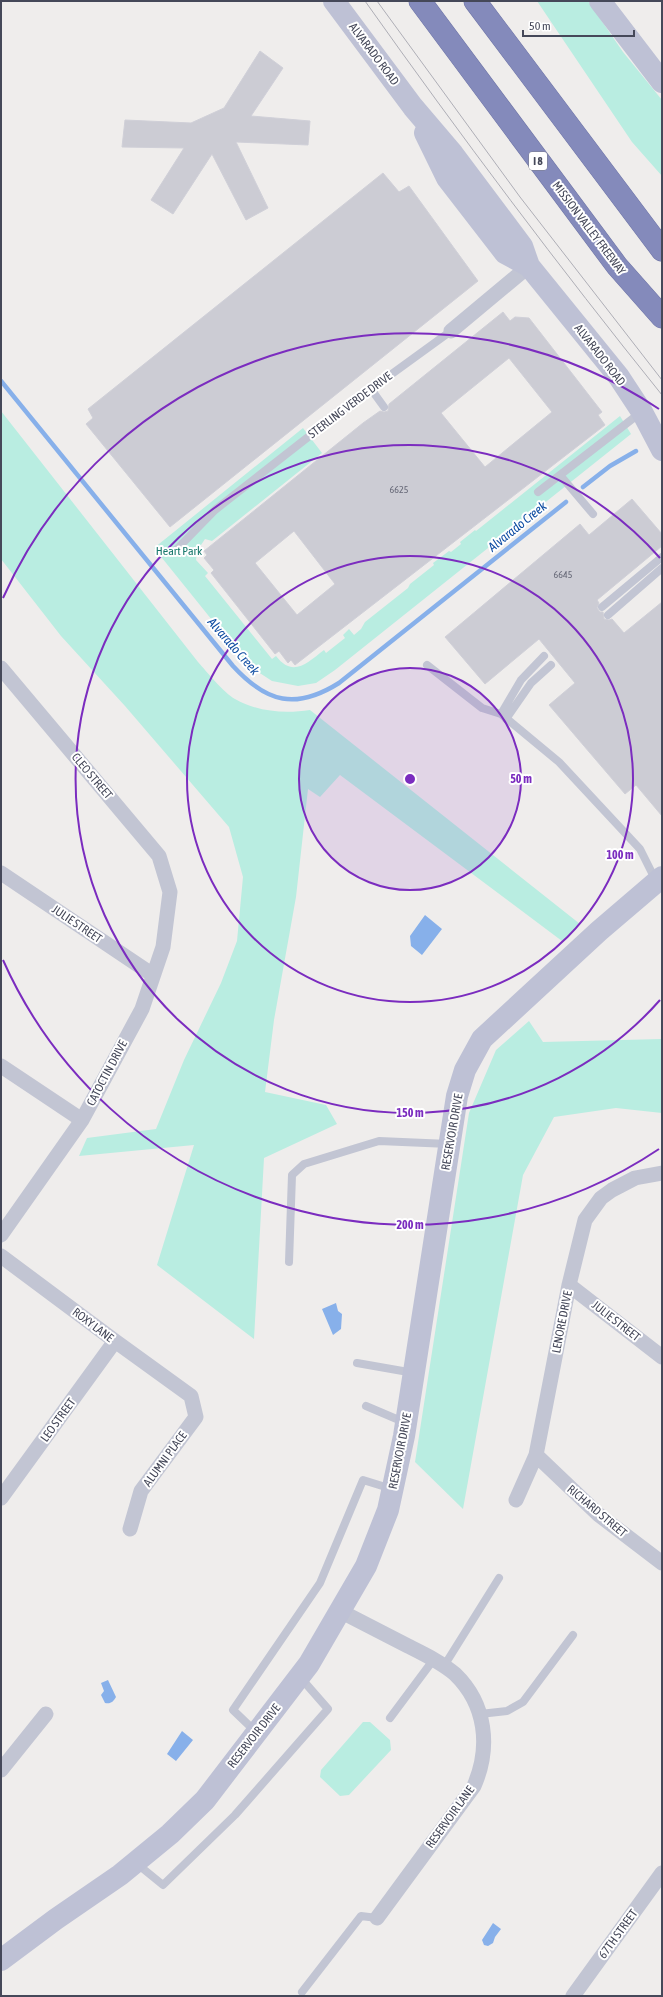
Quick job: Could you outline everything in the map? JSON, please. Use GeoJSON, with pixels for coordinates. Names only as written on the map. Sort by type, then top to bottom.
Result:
{"type":"FeatureCollection","features":[{"type":"Feature","properties":{"kind":"highway","name":"MISSION VALLEY FREEWAY"},"geometry":{"type":"LineString","coordinates":[[420,1],[617,266],[662,317]]}},
{"type":"Feature","properties":{"kind":"highway"},"geometry":{"type":"LineString","coordinates":[[475,1],[662,250]]}},
{"type":"Feature","properties":{"kind":"street","name":"ALVARADO ROAD"},"geometry":{"type":"LineString","coordinates":[[334,1],[413,107],[453,154],[522,246],[529,266],[619,378],[642,412],[662,450]]}},
{"type":"Feature","properties":{"kind":"street"},"geometry":{"type":"LineString","coordinates":[[600,1],[662,82]]}},
{"type":"Feature","properties":{"kind":"street","name":"STERLING VERDE DRIVE"},"geometry":{"type":"LineString","coordinates":[[452,331],[529,266]]}},
{"type":"Feature","properties":{"kind":"street","name":"CLEO STREET"},"geometry":{"type":"LineString","coordinates":[[1,668],[159,856],[170,892]]}},
{"type":"Feature","properties":{"kind":"street","name":"JULIE STREET"},"geometry":{"type":"LineString","coordinates":[[1,873],[153,975]]}},
{"type":"Feature","properties":{"kind":"street","name":"RESERVOIR DRIVE"},"geometry":{"type":"LineString","coordinates":[[1,1960],[135,1863],[170,1834],[205,1800],[309,1664],[366,1566],[388,1510],[406,1423],[457,1096],[463,1077],[482,1039],[599,931],[659,880]]}},
{"type":"Feature","properties":{"kind":"street","name":"CATOCTIN DRIVE"},"geometry":{"type":"LineString","coordinates":[[1,1235],[82,1120],[142,1009],[163,947],[170,892]]}},
{"type":"Feature","properties":{"kind":"street"},"geometry":{"type":"LineString","coordinates":[[1,1066],[82,1120]]}},
{"type":"Feature","properties":{"kind":"street","name":"LENORE DRIVE"},"geometry":{"type":"LineString","coordinates":[[516,1500],[536,1455],[569,1285],[585,1220],[592,1208],[612,1190],[635,1178],[647,1174],[662,1173]]}},
{"type":"Feature","properties":{"kind":"street","name":"ROXY LANE"},"geometry":{"type":"LineString","coordinates":[[1,1256],[115,1342],[186,1392]]}},
{"type":"Feature","properties":{"kind":"street","name":"JULIE STREET"},"geometry":{"type":"LineString","coordinates":[[569,1285],[662,1357]]}},
{"type":"Feature","properties":{"kind":"street","name":"LEO STREET"},"geometry":{"type":"LineString","coordinates":[[1,1498],[115,1342]]}},
{"type":"Feature","properties":{"kind":"street","name":"ALUMNI PLACE"},"geometry":{"type":"LineString","coordinates":[[130,1529],[141,1492],[196,1417],[191,1396],[186,1392]]}},
{"type":"Feature","properties":{"kind":"street","name":"RICHARD STREET"},"geometry":{"type":"LineString","coordinates":[[536,1455],[599,1515],[662,1563]]}},
{"type":"Feature","properties":{"kind":"street","name":"RESERVOIR LANE"},"geometry":{"type":"LineString","coordinates":[[340,1612],[439,1662],[466,1687],[480,1714],[485,1738],[479,1774],[474,1786],[377,1918]]}},
{"type":"Feature","properties":{"kind":"street"},"geometry":{"type":"LineString","coordinates":[[1,1770],[46,1714]]}},
{"type":"Feature","properties":{"kind":"street","name":"67TH STREET"},"geometry":{"type":"LineString","coordinates":[[573,1996],[662,1873]]}},
{"type":"Feature","properties":{"kind":"lane","name":"STERLING VERDE DRIVE"},"geometry":{"type":"LineString","coordinates":[[176,550],[215,510],[309,436],[452,331]]}},
{"type":"Feature","properties":{"kind":"lane"},"geometry":{"type":"LineString","coordinates":[[371,390],[384,407]]}},
{"type":"Feature","properties":{"kind":"lane"},"geometry":{"type":"LineString","coordinates":[[538,492],[642,412]]}},
{"type":"Feature","properties":{"kind":"lane"},"geometry":{"type":"LineString","coordinates":[[560,475],[593,514]]}},
{"type":"Feature","properties":{"kind":"lane"},"geometry":{"type":"LineString","coordinates":[[602,607],[662,557]]}},
{"type":"Feature","properties":{"kind":"lane"},"geometry":{"type":"LineString","coordinates":[[608,615],[662,568]]}},
{"type":"Feature","properties":{"kind":"lane"},"geometry":{"type":"LineString","coordinates":[[504,716],[521,680],[544,656]]}},
{"type":"Feature","properties":{"kind":"lane"},"geometry":{"type":"LineString","coordinates":[[428,665],[482,708],[504,716],[559,762],[617,829],[640,849],[659,880]]}},
{"type":"Feature","properties":{"kind":"lane"},"geometry":{"type":"LineString","coordinates":[[504,716],[531,683],[551,665]]}},
{"type":"Feature","properties":{"kind":"lane"},"geometry":{"type":"LineString","coordinates":[[289,1262],[292,1175],[304,1164],[379,1141],[450,1144]]}},
{"type":"Feature","properties":{"kind":"lane"},"geometry":{"type":"LineString","coordinates":[[357,1363],[414,1373]]}},
{"type":"Feature","properties":{"kind":"lane"},"geometry":{"type":"LineString","coordinates":[[366,1406],[406,1423]]}},
{"type":"Feature","properties":{"kind":"lane"},"geometry":{"type":"LineString","coordinates":[[257,1733],[233,1710],[320,1583],[363,1480],[393,1489]]}},
{"type":"Feature","properties":{"kind":"lane"},"geometry":{"type":"LineString","coordinates":[[390,1718],[439,1662],[499,1578]]}},
{"type":"Feature","properties":{"kind":"lane"},"geometry":{"type":"LineString","coordinates":[[480,1714],[507,1712],[523,1702],[573,1635]]}},
{"type":"Feature","properties":{"kind":"lane"},"geometry":{"type":"LineString","coordinates":[[135,1863],[163,1885],[235,1815],[328,1708],[300,1677]]}},
{"type":"Feature","properties":{"kind":"lane"},"geometry":{"type":"LineString","coordinates":[[302,1992],[361,1916],[377,1918]]}},
{"type":"Feature","properties":{"kind":"green space"},"geometry":{"type":"Polygon","coordinates":[[[537,1],[588,1],[623,52],[662,100],[662,176],[632,142],[537,1]]]}},
{"type":"Feature","properties":{"kind":"green space"},"geometry":{"type":"Polygon","coordinates":[[[1,411],[198,662],[226,692],[235,699],[253,707],[262,709],[281,712],[310,710],[580,924],[562,941],[340,775],[320,797],[308,789],[296,897],[274,1020],[265,1092],[326,1105],[337,1124],[264,1158],[254,1339],[157,1265],[194,1145],[79,1156],[87,1138],[156,1129],[184,1060],[221,983],[237,941],[243,877],[229,827],[125,706],[61,636],[1,559],[1,411]]]}},
{"type":"Feature","properties":{"kind":"green space","name":"Heart Park"},"geometry":{"type":"Polygon","coordinates":[[[620,416],[631,434],[335,670],[316,683],[298,686],[272,681],[249,666],[154,548],[303,428],[322,453],[212,541],[205,539],[197,551],[196,560],[208,573],[205,576],[272,659],[276,656],[282,663],[288,666],[300,666],[312,660],[324,650],[326,653],[345,638],[343,635],[349,629],[354,635],[361,629],[365,622],[408,588],[410,584],[434,565],[433,563],[449,551],[451,552],[461,544],[460,542],[475,530],[476,531],[620,416]]]}},
{"type":"Feature","properties":{"kind":"green space"},"geometry":{"type":"Polygon","coordinates":[[[529,1021],[543,1042],[662,1039],[662,1113],[616,1108],[554,1117],[523,1175],[463,1509],[415,1462],[469,1113],[496,1050],[529,1021]]]}},
{"type":"Feature","properties":{"kind":"green space"},"geometry":{"type":"Polygon","coordinates":[[[363,1722],[370,1722],[390,1740],[391,1750],[349,1795],[340,1796],[320,1777],[321,1770],[363,1722]]]}},
{"type":"Feature","properties":{"kind":"water"},"geometry":{"type":"Polygon","coordinates":[[[425,915],[442,929],[422,955],[411,946],[410,936],[425,915]]]}},
{"type":"Feature","properties":{"kind":"water"},"geometry":{"type":"Polygon","coordinates":[[[336,1303],[338,1311],[342,1314],[341,1329],[333,1335],[322,1309],[336,1303]]]}},
{"type":"Feature","properties":{"kind":"water"},"geometry":{"type":"Polygon","coordinates":[[[108,1680],[116,1697],[112,1702],[105,1703],[101,1695],[104,1691],[101,1683],[108,1680]]]}},
{"type":"Feature","properties":{"kind":"water"},"geometry":{"type":"Polygon","coordinates":[[[182,1731],[193,1740],[176,1761],[167,1754],[182,1731]]]}},
{"type":"Feature","properties":{"kind":"water"},"geometry":{"type":"Polygon","coordinates":[[[493,1923],[501,1929],[495,1937],[493,1943],[488,1946],[484,1945],[482,1940],[493,1923]]]}},
{"type":"Feature","properties":{"kind":"building"},"geometry":{"type":"Polygon","coordinates":[[[260,51],[283,68],[251,116],[310,121],[308,145],[236,142],[268,208],[246,220],[212,154],[173,214],[151,200],[184,148],[122,147],[125,120],[191,123],[224,108],[260,51]]]}},
{"type":"Feature","properties":{"kind":"building"},"geometry":{"type":"Polygon","coordinates":[[[383,173],[399,192],[409,186],[478,281],[170,527],[86,424],[93,418],[88,409],[383,173]]]}},
{"type":"Feature","properties":{"kind":"building"},"geometry":{"type":"Polygon","coordinates":[[[503,312],[510,321],[515,317],[529,318],[602,412],[598,415],[605,425],[295,665],[291,660],[288,663],[279,651],[275,654],[211,573],[214,570],[204,558],[207,555],[204,551],[363,423],[380,411],[388,411],[389,404],[503,312]],[[509,358],[441,413],[485,467],[552,412],[509,358]],[[294,531],[255,563],[297,615],[335,584],[294,531]]]}},
{"type":"Feature","properties":{"kind":"building"},"geometry":{"type":"Polygon","coordinates":[[[632,499],[662,534],[662,546],[597,600],[599,603],[597,608],[600,612],[603,612],[604,619],[612,619],[624,633],[662,602],[662,816],[636,785],[625,794],[549,705],[575,683],[539,639],[485,684],[445,637],[580,524],[589,535],[632,499]]]}},
{"type":"Feature","properties":{"kind":"waterway","name":"Alvarado Creek"},"geometry":{"type":"LineString","coordinates":[[1,381],[233,666],[258,688],[270,695],[283,698],[296,699],[309,697],[323,692],[339,683],[566,502]]}},
{"type":"Feature","properties":{"kind":"waterway","name":"Alvarado Creek"},"geometry":{"type":"LineString","coordinates":[[583,487],[610,466],[636,451]]}},
{"type":"Feature","properties":{"kind":"tram line"},"geometry":{"type":"LineString","coordinates":[[365,1],[510,200],[662,395]]}},
{"type":"Feature","properties":{"kind":"tram line"},"geometry":{"type":"LineString","coordinates":[[377,1],[520,197],[662,380]]}}]}
